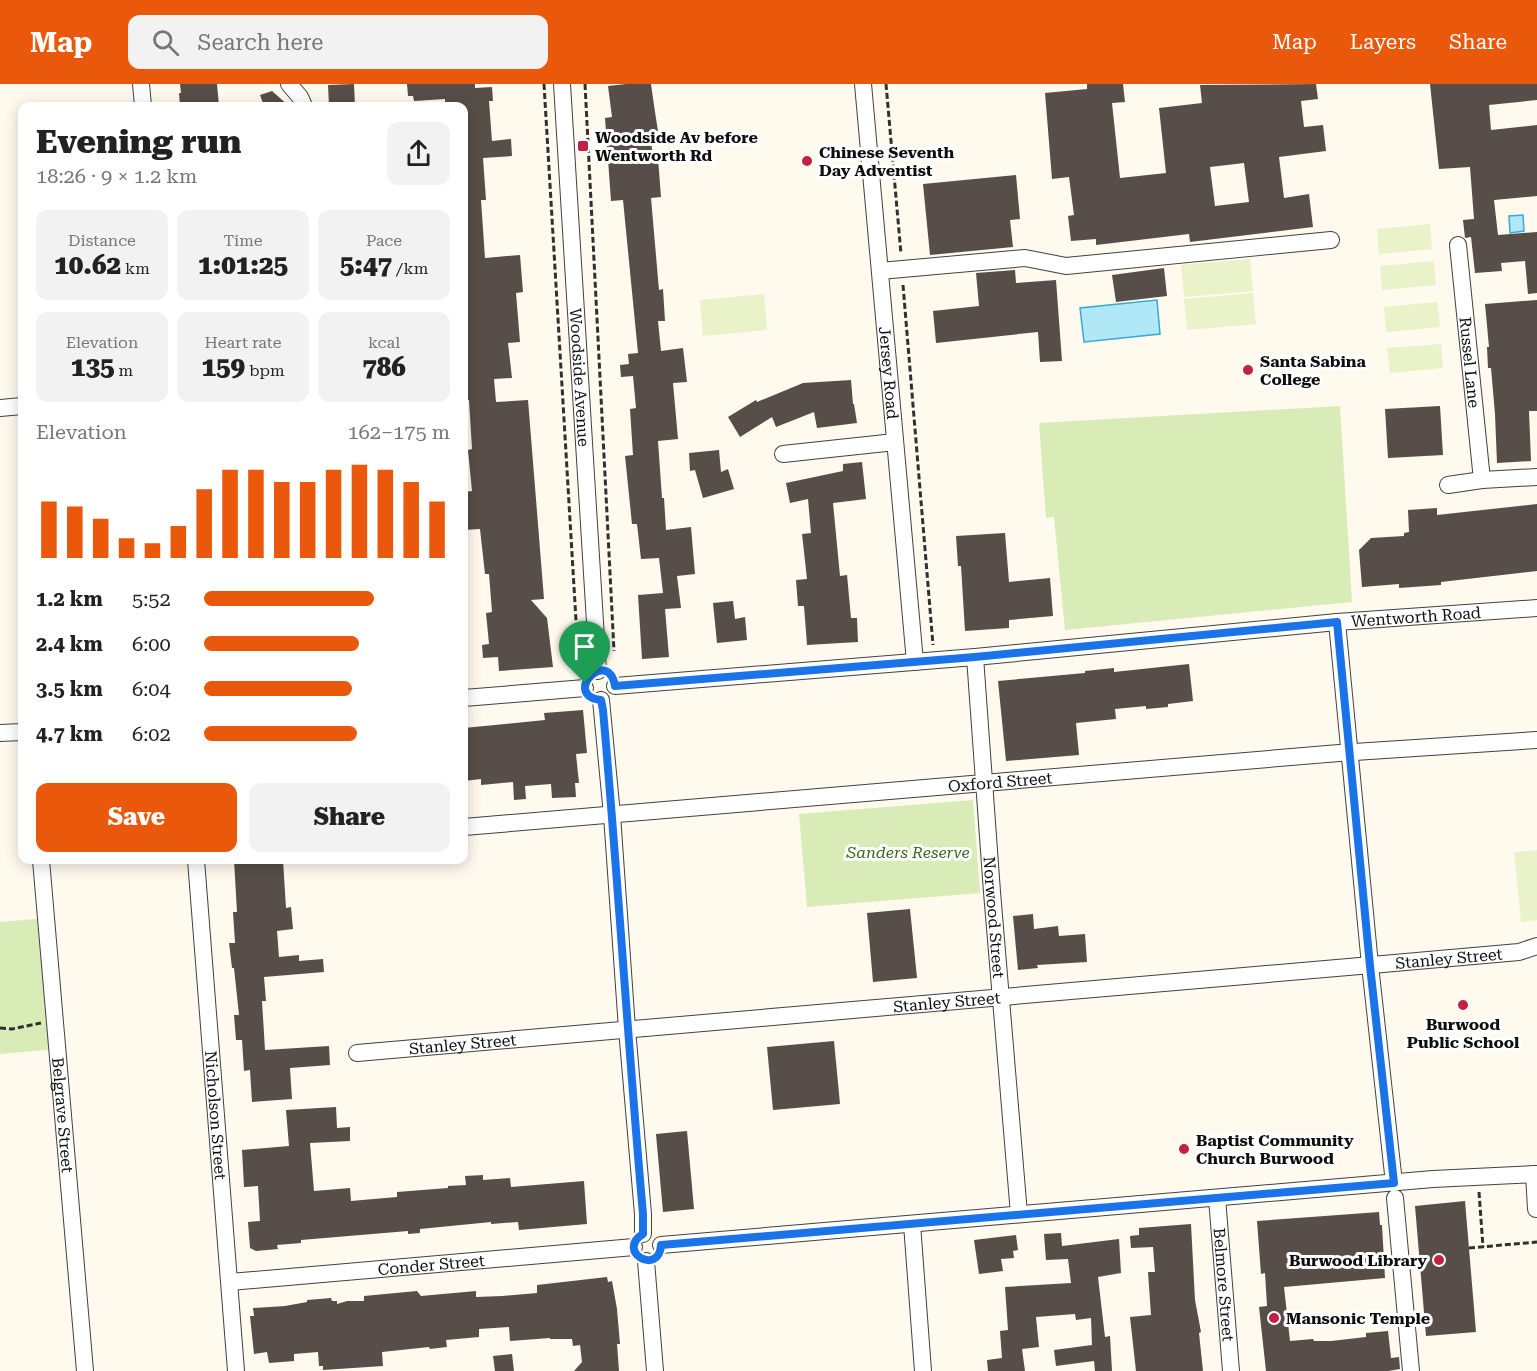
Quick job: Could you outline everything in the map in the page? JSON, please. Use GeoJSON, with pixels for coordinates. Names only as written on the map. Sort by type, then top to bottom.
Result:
{"type":"FeatureCollection","features":[{"type":"Feature","properties":{"kind":"street"},"geometry":{"type":"LineString","coordinates":[[141,84],[143,102]]}},
{"type":"Feature","properties":{"kind":"street"},"geometry":{"type":"LineString","coordinates":[[289,84],[302,102]]}},
{"type":"Feature","properties":{"kind":"street","name":"Woodside Avenue"},"geometry":{"type":"LineString","coordinates":[[562,84],[598,671]]}},
{"type":"Feature","properties":{"kind":"street","name":"Jersey Road"},"geometry":{"type":"LineString","coordinates":[[863,84],[915,662]]}},
{"type":"Feature","properties":{"kind":"street"},"geometry":{"type":"LineString","coordinates":[[880,271],[1025,258],[1066,266],[1331,240]]}},
{"type":"Feature","properties":{"kind":"street","name":"Russel Lane"},"geometry":{"type":"LineString","coordinates":[[1458,245],[1482,480]]}},
{"type":"Feature","properties":{"kind":"street"},"geometry":{"type":"LineString","coordinates":[[0,408],[18,406]]}},
{"type":"Feature","properties":{"kind":"street"},"geometry":{"type":"LineString","coordinates":[[783,454],[895,442]]}},
{"type":"Feature","properties":{"kind":"street"},"geometry":{"type":"LineString","coordinates":[[1448,485],[1482,480],[1537,477]]}},
{"type":"Feature","properties":{"kind":"street","name":"Wentworth Road"},"geometry":{"type":"LineString","coordinates":[[615,686],[975,657],[1337,622],[1537,608]]}},
{"type":"Feature","properties":{"kind":"street"},"geometry":{"type":"LineString","coordinates":[[1337,622],[1370,966],[1395,1190],[1411,1371]]}},
{"type":"Feature","properties":{"kind":"street","name":"Norwood Street"},"geometry":{"type":"LineString","coordinates":[[975,657],[1020,1214]]}},
{"type":"Feature","properties":{"kind":"street"},"geometry":{"type":"LineString","coordinates":[[598,671],[611,676],[615,686],[609,698],[601,700],[592,699],[585,688],[590,675],[598,671]]}},
{"type":"Feature","properties":{"kind":"street"},"geometry":{"type":"LineString","coordinates":[[468,698],[585,688]]}},
{"type":"Feature","properties":{"kind":"street"},"geometry":{"type":"LineString","coordinates":[[601,700],[643,1214],[638,1240],[637,1256],[646,1261],[657,1257],[661,1245],[655,1235],[638,1240]]}},
{"type":"Feature","properties":{"kind":"street"},"geometry":{"type":"LineString","coordinates":[[0,733],[18,732]]}},
{"type":"Feature","properties":{"kind":"street","name":"Oxford Street"},"geometry":{"type":"LineString","coordinates":[[468,827],[1350,752],[1537,740]]}},
{"type":"Feature","properties":{"kind":"street","name":"Belgrave Street"},"geometry":{"type":"LineString","coordinates":[[41,864],[85,1371]]}},
{"type":"Feature","properties":{"kind":"street","name":"Nicholson Street"},"geometry":{"type":"LineString","coordinates":[[196,864],[236,1371]]}},
{"type":"Feature","properties":{"kind":"street","name":"Stanley Street"},"geometry":{"type":"LineString","coordinates":[[357,1053],[1370,966],[1519,952],[1537,946]]}},
{"type":"Feature","properties":{"kind":"street"},"geometry":{"type":"LineString","coordinates":[[661,1245],[1217,1198],[1395,1190],[1477,1176],[1535,1174],[1536,1209]]}},
{"type":"Feature","properties":{"kind":"street","name":"Belmore Street"},"geometry":{"type":"LineString","coordinates":[[1217,1198],[1231,1371]]}},
{"type":"Feature","properties":{"kind":"street"},"geometry":{"type":"LineString","coordinates":[[912,1224],[923,1371]]}},
{"type":"Feature","properties":{"kind":"street","name":"Conder Street"},"geometry":{"type":"LineString","coordinates":[[230,1282],[638,1240]]}},
{"type":"Feature","properties":{"kind":"street"},"geometry":{"type":"LineString","coordinates":[[646,1261],[655,1371]]}},
{"type":"Feature","properties":{"kind":"path"},"geometry":{"type":"LineString","coordinates":[[544,84],[578,654]]}},
{"type":"Feature","properties":{"kind":"path"},"geometry":{"type":"LineString","coordinates":[[585,84],[615,651]]}},
{"type":"Feature","properties":{"kind":"path"},"geometry":{"type":"LineString","coordinates":[[886,84],[933,645]]}},
{"type":"Feature","properties":{"kind":"path"},"geometry":{"type":"LineString","coordinates":[[0,1028],[12,1029],[55,1022]]}},
{"type":"Feature","properties":{"kind":"path"},"geometry":{"type":"LineString","coordinates":[[1479,1191],[1483,1247]]}},
{"type":"Feature","properties":{"kind":"path"},"geometry":{"type":"LineString","coordinates":[[1469,1248],[1537,1242]]}},
{"type":"Feature","properties":{"kind":"green space"},"geometry":{"type":"Polygon","coordinates":[[[1430,224],[1432,249],[1379,254],[1377,229],[1430,224]]]}},
{"type":"Feature","properties":{"kind":"green space"},"geometry":{"type":"Polygon","coordinates":[[[1250,259],[1253,291],[1184,297],[1181,265],[1250,259]]]}},
{"type":"Feature","properties":{"kind":"green space"},"geometry":{"type":"Polygon","coordinates":[[[1434,261],[1436,285],[1382,290],[1380,266],[1434,261]]]}},
{"type":"Feature","properties":{"kind":"green space"},"geometry":{"type":"Polygon","coordinates":[[[1253,293],[1256,324],[1187,330],[1184,299],[1253,293]]]}},
{"type":"Feature","properties":{"kind":"green space"},"geometry":{"type":"Polygon","coordinates":[[[764,294],[767,330],[703,336],[700,300],[764,294]]]}},
{"type":"Feature","properties":{"kind":"green space"},"geometry":{"type":"Polygon","coordinates":[[[1437,302],[1440,327],[1386,332],[1384,307],[1437,302]]]}},
{"type":"Feature","properties":{"kind":"green space"},"geometry":{"type":"Polygon","coordinates":[[[1441,344],[1443,368],[1390,373],[1387,348],[1441,344]]]}},
{"type":"Feature","properties":{"kind":"green space"},"geometry":{"type":"Polygon","coordinates":[[[1340,406],[1352,602],[1065,630],[1054,517],[1046,518],[1039,423],[1340,406]]]}},
{"type":"Feature","properties":{"kind":"green space","name":"Sanders Reserve"},"geometry":{"type":"Polygon","coordinates":[[[973,800],[980,893],[807,907],[799,814],[973,800]]]}},
{"type":"Feature","properties":{"kind":"green space"},"geometry":{"type":"Polygon","coordinates":[[[1537,850],[1537,920],[1521,922],[1514,852],[1537,850]]]}},
{"type":"Feature","properties":{"kind":"green space"},"geometry":{"type":"Polygon","coordinates":[[[46,918],[57,1049],[0,1054],[0,922],[46,918]]]}},
{"type":"Feature","properties":{"kind":"water"},"geometry":{"type":"Polygon","coordinates":[[[1523,215],[1524,231],[1510,233],[1509,216],[1523,215]]]}},
{"type":"Feature","properties":{"kind":"water"},"geometry":{"type":"Polygon","coordinates":[[[1157,300],[1160,334],[1084,342],[1080,308],[1157,300]]]}},
{"type":"Feature","properties":{"kind":"building"},"geometry":{"type":"Polygon","coordinates":[[[180,84],[217,84],[219,102],[180,102],[179,93],[181,93],[180,84]]]}},
{"type":"Feature","properties":{"kind":"building"},"geometry":{"type":"Polygon","coordinates":[[[354,84],[355,102],[329,102],[328,85],[354,84]]]}},
{"type":"Feature","properties":{"kind":"building"},"geometry":{"type":"Polygon","coordinates":[[[407,84],[475,84],[475,88],[492,87],[493,101],[489,101],[492,141],[511,139],[512,156],[483,158],[486,200],[481,200],[485,258],[520,255],[523,292],[516,293],[520,342],[508,343],[512,378],[494,379],[496,402],[528,400],[544,599],[531,600],[547,618],[553,667],[499,671],[498,657],[483,658],[482,645],[489,644],[486,613],[492,612],[489,574],[485,574],[480,529],[468,530],[468,492],[472,491],[468,450],[472,449],[468,400],[468,102],[445,102],[445,99],[414,101],[413,96],[408,96],[407,84]]]}},
{"type":"Feature","properties":{"kind":"building"},"geometry":{"type":"Polygon","coordinates":[[[651,84],[658,131],[650,132],[653,158],[658,158],[661,197],[651,198],[659,290],[663,289],[665,321],[658,321],[661,351],[683,348],[687,382],[673,383],[678,439],[658,441],[662,498],[664,498],[666,530],[691,527],[695,574],[677,576],[681,608],[665,609],[669,657],[642,659],[638,595],[663,593],[659,558],[641,559],[637,524],[632,524],[625,456],[633,455],[630,409],[636,408],[633,376],[621,377],[620,365],[629,364],[628,354],[638,353],[623,200],[611,201],[605,118],[612,117],[608,86],[651,84]]]}},
{"type":"Feature","properties":{"kind":"building"},"geometry":{"type":"Polygon","coordinates":[[[1087,84],[1123,84],[1125,102],[1112,103],[1120,178],[1166,173],[1159,108],[1202,103],[1200,85],[1316,84],[1318,99],[1301,101],[1304,127],[1323,125],[1326,151],[1279,157],[1284,198],[1309,194],[1313,227],[1190,242],[1189,234],[1096,245],[1096,239],[1071,241],[1068,216],[1074,215],[1069,177],[1052,179],[1045,93],[1087,89],[1087,84]],[[1244,163],[1210,167],[1215,206],[1249,202],[1244,163]]]}},
{"type":"Feature","properties":{"kind":"building"},"geometry":{"type":"Polygon","coordinates":[[[1430,84],[1537,84],[1537,100],[1489,105],[1491,130],[1537,125],[1537,196],[1494,200],[1498,235],[1537,232],[1537,293],[1528,294],[1525,261],[1501,263],[1502,271],[1475,273],[1471,237],[1465,238],[1463,220],[1474,219],[1470,167],[1439,169],[1430,84]]]}},
{"type":"Feature","properties":{"kind":"building"},"geometry":{"type":"Polygon","coordinates":[[[272,91],[284,102],[263,102],[260,95],[272,91]]]}},
{"type":"Feature","properties":{"kind":"building"},"geometry":{"type":"Polygon","coordinates":[[[1016,175],[1020,219],[1010,220],[1013,247],[930,255],[923,184],[1016,175]]]}},
{"type":"Feature","properties":{"kind":"building"},"geometry":{"type":"Polygon","coordinates":[[[1164,268],[1167,296],[1116,302],[1112,275],[1164,268]]]}},
{"type":"Feature","properties":{"kind":"building"},"geometry":{"type":"Polygon","coordinates":[[[1015,270],[1016,283],[1056,280],[1062,361],[1040,362],[1038,332],[936,343],[933,311],[979,306],[976,273],[1015,270]]]}},
{"type":"Feature","properties":{"kind":"building"},"geometry":{"type":"Polygon","coordinates":[[[1537,300],[1537,411],[1529,411],[1531,461],[1497,463],[1491,368],[1488,368],[1487,347],[1489,347],[1485,304],[1537,300]]]}},
{"type":"Feature","properties":{"kind":"building"},"geometry":{"type":"Polygon","coordinates":[[[851,380],[857,423],[817,428],[814,412],[776,427],[772,417],[740,437],[728,417],[756,400],[757,402],[803,383],[851,380]]]}},
{"type":"Feature","properties":{"kind":"building"},"geometry":{"type":"Polygon","coordinates":[[[1440,406],[1443,455],[1388,458],[1385,409],[1440,406]]]}},
{"type":"Feature","properties":{"kind":"building"},"geometry":{"type":"Polygon","coordinates":[[[719,450],[721,472],[728,469],[734,489],[703,498],[695,470],[690,471],[689,453],[719,450]]]}},
{"type":"Feature","properties":{"kind":"building"},"geometry":{"type":"Polygon","coordinates":[[[862,462],[866,499],[833,503],[840,576],[847,575],[851,618],[857,618],[858,642],[807,645],[804,606],[798,606],[796,580],[807,579],[802,534],[811,533],[808,499],[790,503],[786,483],[843,471],[843,464],[862,462]]]}},
{"type":"Feature","properties":{"kind":"building"},"geometry":{"type":"Polygon","coordinates":[[[1537,504],[1537,571],[1441,582],[1441,585],[1399,588],[1399,584],[1362,587],[1359,550],[1371,538],[1404,536],[1404,533],[1409,532],[1408,510],[1437,508],[1437,515],[1537,504]]]}},
{"type":"Feature","properties":{"kind":"building"},"geometry":{"type":"Polygon","coordinates":[[[1005,533],[1009,582],[1050,578],[1053,616],[1009,620],[1009,628],[965,631],[961,566],[958,566],[956,536],[1005,533]]]}},
{"type":"Feature","properties":{"kind":"building"},"geometry":{"type":"Polygon","coordinates":[[[733,601],[735,619],[745,617],[747,640],[717,643],[713,603],[733,601]]]}},
{"type":"Feature","properties":{"kind":"building"},"geometry":{"type":"Polygon","coordinates":[[[1189,664],[1193,701],[1168,704],[1168,707],[1146,709],[1146,706],[1115,709],[1116,719],[1076,723],[1079,755],[1006,761],[998,681],[1114,668],[1114,672],[1189,664]]]}},
{"type":"Feature","properties":{"kind":"building"},"geometry":{"type":"Polygon","coordinates":[[[583,710],[587,753],[576,754],[579,783],[575,783],[576,797],[552,798],[551,784],[525,786],[526,799],[514,800],[513,782],[481,785],[481,779],[468,781],[468,728],[545,720],[544,713],[583,710]]]}},
{"type":"Feature","properties":{"kind":"building"},"geometry":{"type":"Polygon","coordinates":[[[234,864],[283,864],[286,908],[291,907],[293,929],[277,931],[279,957],[299,955],[299,961],[323,959],[324,972],[264,977],[266,1001],[262,1001],[265,1050],[329,1046],[330,1065],[290,1068],[292,1099],[252,1102],[250,1070],[244,1071],[242,1040],[236,1040],[234,1015],[239,1015],[229,943],[235,943],[233,912],[237,912],[234,864]]]}},
{"type":"Feature","properties":{"kind":"building"},"geometry":{"type":"Polygon","coordinates":[[[910,909],[917,978],[873,982],[867,913],[910,909]]]}},
{"type":"Feature","properties":{"kind":"building"},"geometry":{"type":"Polygon","coordinates":[[[1033,914],[1034,929],[1058,926],[1059,936],[1085,934],[1087,962],[1037,965],[1038,968],[1018,970],[1013,916],[1033,914]]]}},
{"type":"Feature","properties":{"kind":"building"},"geometry":{"type":"Polygon","coordinates":[[[834,1041],[840,1104],[773,1110],[767,1047],[834,1041]]]}},
{"type":"Feature","properties":{"kind":"building"},"geometry":{"type":"Polygon","coordinates":[[[336,1107],[337,1128],[350,1127],[350,1141],[310,1143],[314,1191],[350,1188],[351,1201],[397,1197],[397,1192],[466,1185],[465,1176],[483,1175],[483,1180],[510,1178],[511,1187],[584,1181],[587,1224],[519,1230],[518,1222],[491,1224],[491,1222],[420,1229],[420,1233],[408,1234],[408,1231],[301,1240],[301,1243],[277,1245],[278,1249],[256,1251],[250,1248],[248,1222],[260,1221],[258,1186],[244,1187],[242,1150],[289,1146],[286,1110],[336,1107]]]}},
{"type":"Feature","properties":{"kind":"building"},"geometry":{"type":"Polygon","coordinates":[[[687,1131],[694,1209],[663,1212],[656,1134],[687,1131]]]}},
{"type":"Feature","properties":{"kind":"building"},"geometry":{"type":"Polygon","coordinates":[[[1465,1201],[1476,1332],[1426,1336],[1415,1206],[1465,1201]]]}},
{"type":"Feature","properties":{"kind":"building"},"geometry":{"type":"Polygon","coordinates":[[[1379,1212],[1380,1225],[1382,1225],[1385,1278],[1284,1287],[1290,1341],[1313,1339],[1314,1341],[1331,1341],[1366,1337],[1366,1333],[1388,1331],[1391,1358],[1399,1357],[1400,1369],[1388,1371],[1266,1371],[1259,1307],[1267,1306],[1265,1273],[1261,1274],[1257,1221],[1379,1212]]]}},
{"type":"Feature","properties":{"kind":"building"},"geometry":{"type":"Polygon","coordinates":[[[1191,1224],[1195,1300],[1201,1332],[1199,1333],[1203,1371],[1136,1371],[1130,1317],[1151,1315],[1148,1272],[1155,1272],[1153,1247],[1131,1248],[1130,1236],[1139,1235],[1139,1228],[1191,1224]]]}},
{"type":"Feature","properties":{"kind":"building"},"geometry":{"type":"Polygon","coordinates":[[[1061,1233],[1062,1246],[1119,1239],[1121,1273],[1098,1277],[1105,1337],[1110,1336],[1112,1371],[1095,1371],[1094,1361],[1056,1366],[1054,1350],[1092,1345],[1091,1318],[1076,1320],[1075,1314],[1036,1317],[1039,1347],[1022,1349],[1025,1371],[988,1371],[987,1360],[1002,1358],[1000,1331],[1008,1330],[1005,1287],[1071,1283],[1068,1259],[1046,1260],[1044,1234],[1061,1233]]]}},
{"type":"Feature","properties":{"kind":"building"},"geometry":{"type":"Polygon","coordinates":[[[1016,1235],[1018,1250],[1013,1251],[1014,1258],[1001,1259],[1003,1271],[979,1274],[974,1240],[1016,1235]]]}},
{"type":"Feature","properties":{"kind":"building"},"geometry":{"type":"Polygon","coordinates":[[[607,1277],[608,1282],[612,1281],[617,1309],[620,1344],[617,1344],[619,1371],[574,1371],[582,1362],[580,1345],[573,1346],[572,1339],[510,1341],[509,1327],[479,1329],[479,1337],[446,1340],[447,1347],[382,1352],[383,1366],[323,1370],[323,1366],[319,1366],[318,1352],[294,1354],[294,1361],[269,1363],[267,1352],[254,1354],[250,1316],[254,1316],[253,1308],[285,1306],[307,1302],[307,1300],[331,1298],[332,1301],[337,1301],[337,1304],[347,1301],[364,1301],[364,1296],[417,1291],[421,1296],[476,1291],[476,1297],[537,1293],[537,1285],[607,1277]]]}},
{"type":"Feature","properties":{"kind":"building"},"geometry":{"type":"Polygon","coordinates":[[[512,1354],[514,1371],[495,1371],[493,1356],[512,1354]]]}},
{"type":"Feature","properties":{"kind":"place","name":"Woodside Av before Wentworth Rd"},"geometry":{"type":"Point","coordinates":[583,146]}},
{"type":"Feature","properties":{"kind":"place","name":"Chinese Seventh Day Adventist"},"geometry":{"type":"Point","coordinates":[807,161]}},
{"type":"Feature","properties":{"kind":"place","name":"Santa Sabina College"},"geometry":{"type":"Point","coordinates":[1248,370]}},
{"type":"Feature","properties":{"kind":"place","name":"Burwood Public School"},"geometry":{"type":"Point","coordinates":[1463,1005]}},
{"type":"Feature","properties":{"kind":"place","name":"Baptist Community Church Burwood"},"geometry":{"type":"Point","coordinates":[1184,1149]}},
{"type":"Feature","properties":{"kind":"place","name":"Burwood Library"},"geometry":{"type":"Point","coordinates":[1439,1260]}},
{"type":"Feature","properties":{"kind":"place","name":"Mansonic Temple"},"geometry":{"type":"Point","coordinates":[1274,1318]}},
{"type":"Feature","properties":{"kind":"route"},"geometry":{"type":"LineString","coordinates":[[1337,622],[1370,966],[1394,1183],[661,1245],[657,1257],[646,1261],[641,1259],[637,1256],[634,1247],[637,1238],[643,1234],[643,1214],[603,710],[601,700],[592,699],[589,696],[585,683],[590,675],[598,671],[608,673],[615,686],[975,657],[1337,622]]}}]}
